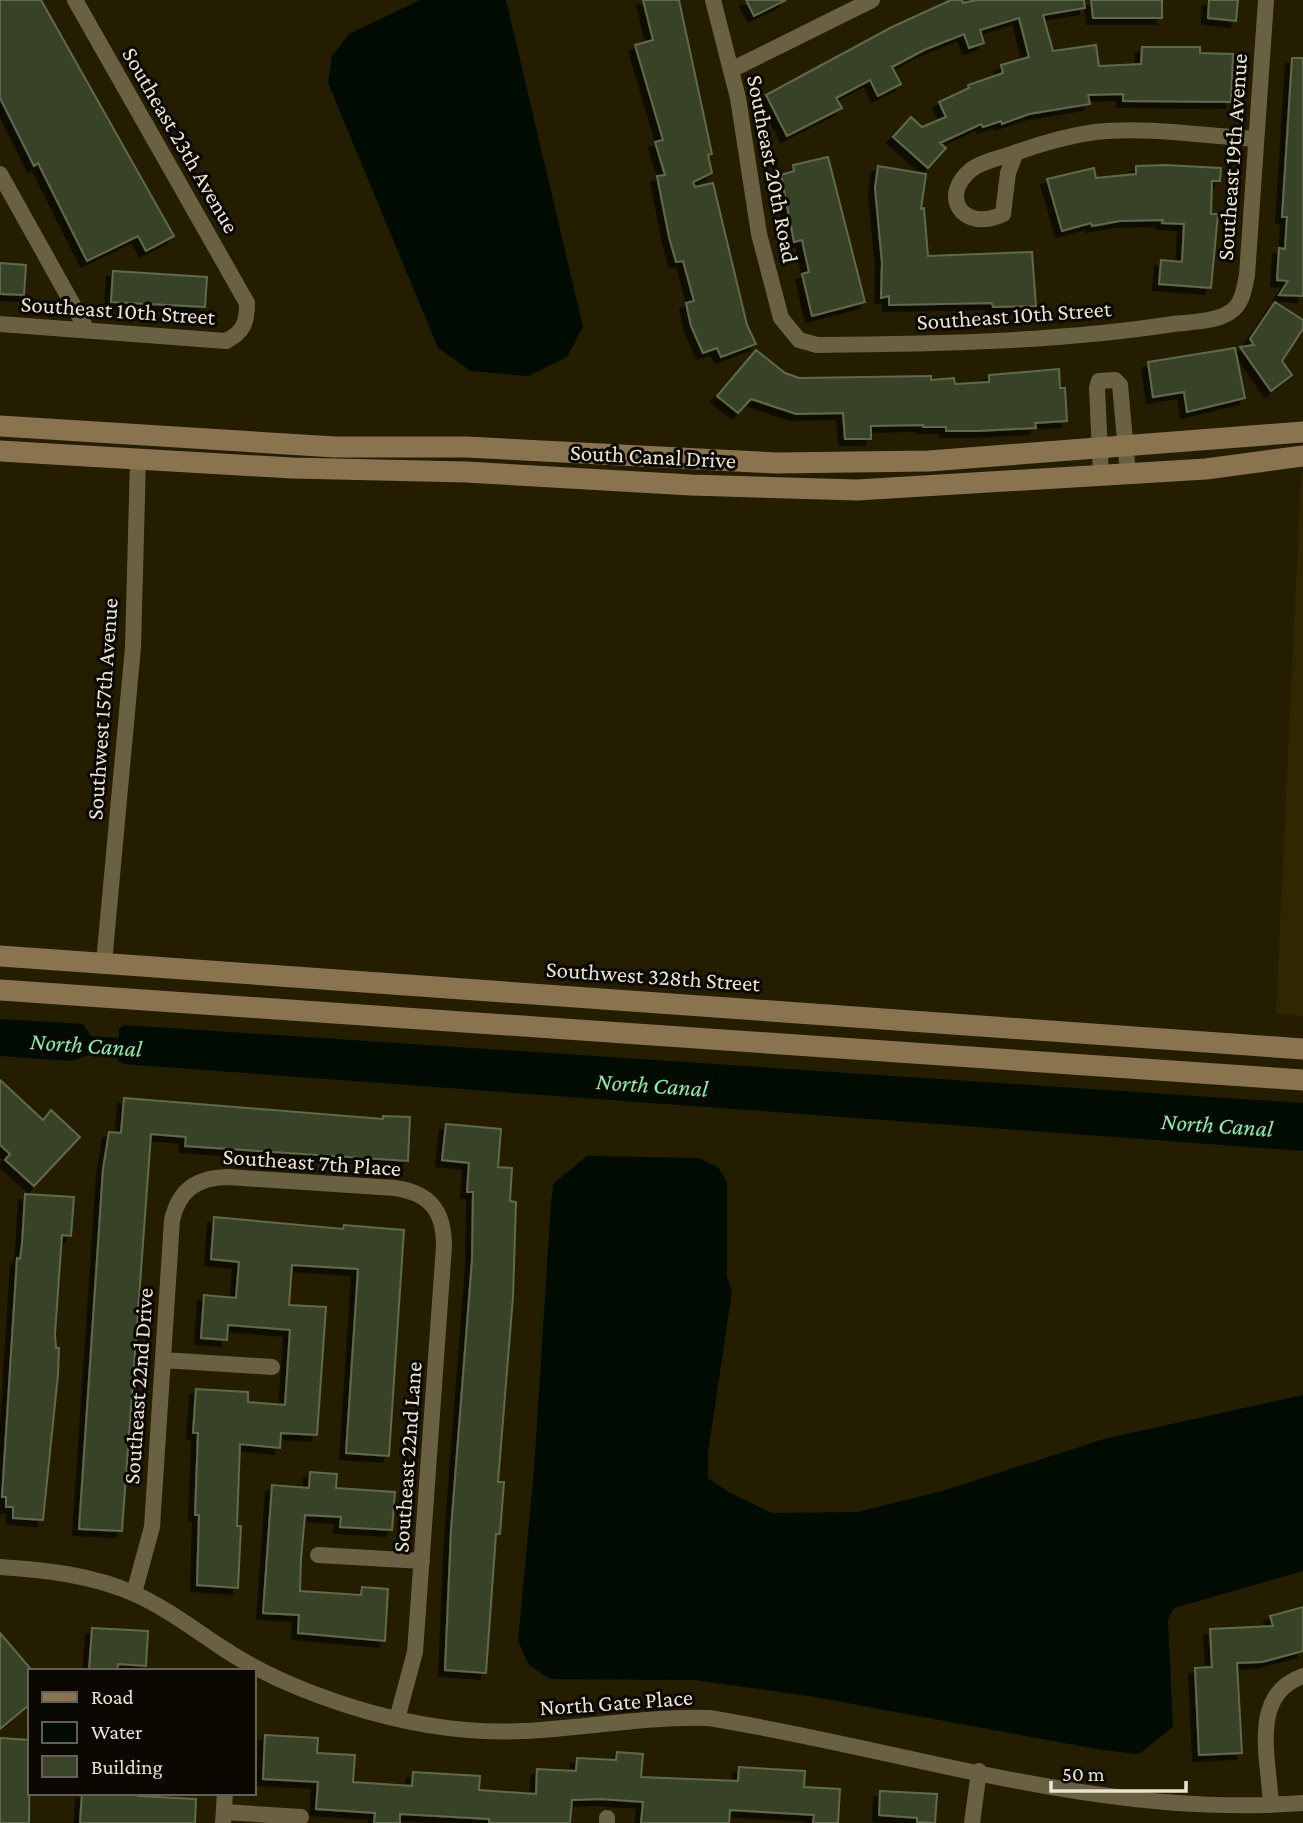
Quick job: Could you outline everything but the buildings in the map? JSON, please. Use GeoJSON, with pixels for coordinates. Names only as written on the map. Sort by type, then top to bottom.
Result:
{"type":"FeatureCollection","features":[{"type":"Feature","properties":{"kind":"street","name":"Southeast 23th Avenue"},"geometry":{"type":"LineString","coordinates":[[75,0],[247,303]]}},
{"type":"Feature","properties":{"kind":"street","name":"Southeast 20th Road"},"geometry":{"type":"LineString","coordinates":[[713,0],[732,70],[759,234],[781,318],[799,340]]}},
{"type":"Feature","properties":{"kind":"street"},"geometry":{"type":"LineString","coordinates":[[732,70],[872,0]]}},
{"type":"Feature","properties":{"kind":"street","name":"Southeast 19th Avenue"},"geometry":{"type":"LineString","coordinates":[[1231,312],[1241,301],[1247,275],[1266,0]]}},
{"type":"Feature","properties":{"kind":"street"},"geometry":{"type":"LineString","coordinates":[[1017,152],[1009,173],[1003,214],[990,220],[976,221],[963,214],[955,198],[959,180],[976,166],[1046,141],[1097,132],[1256,139]]}},
{"type":"Feature","properties":{"kind":"street"},"geometry":{"type":"LineString","coordinates":[[0,174],[88,330]]}},
{"type":"Feature","properties":{"kind":"street","name":"Southeast 10th Street"},"geometry":{"type":"LineString","coordinates":[[0,324],[226,341],[244,328],[247,303]]}},
{"type":"Feature","properties":{"kind":"street","name":"Southeast 10th Street"},"geometry":{"type":"LineString","coordinates":[[799,340],[817,345],[989,341],[1151,328],[1217,318],[1231,312]]}},
{"type":"Feature","properties":{"kind":"street"},"geometry":{"type":"LineString","coordinates":[[1101,476],[1097,388],[1100,381],[1107,379],[1115,380],[1120,385],[1128,474]]}},
{"type":"Feature","properties":{"kind":"street","name":"South Canal Drive"},"geometry":{"type":"LineString","coordinates":[[0,426],[335,447],[466,447],[776,463],[929,461],[1099,450],[1303,432]]}},
{"type":"Feature","properties":{"kind":"street","name":"South Canal Drive"},"geometry":{"type":"LineString","coordinates":[[0,451],[857,490],[1206,469],[1303,456]]}},
{"type":"Feature","properties":{"kind":"street","name":"Southwest 157th Avenue"},"geometry":{"type":"LineString","coordinates":[[104,963],[133,647],[138,459]]}},
{"type":"Feature","properties":{"kind":"street","name":"Southwest 328th Street"},"geometry":{"type":"LineString","coordinates":[[0,956],[1303,1049]]}},
{"type":"Feature","properties":{"kind":"street"},"geometry":{"type":"LineString","coordinates":[[0,990],[1303,1080]]}},
{"type":"Feature","properties":{"kind":"street","name":"Southeast 7th Place"},"geometry":{"type":"LineString","coordinates":[[192,1185],[217,1177],[235,1177],[394,1188],[413,1191],[429,1200]]}},
{"type":"Feature","properties":{"kind":"street","name":"Southeast 22nd Drive"},"geometry":{"type":"LineString","coordinates":[[134,1594],[152,1527],[172,1220],[178,1202],[192,1185]]}},
{"type":"Feature","properties":{"kind":"street","name":"Southeast 22nd Lane"},"geometry":{"type":"LineString","coordinates":[[397,1718],[415,1652],[444,1246],[441,1217],[429,1200]]}},
{"type":"Feature","properties":{"kind":"street"},"geometry":{"type":"LineString","coordinates":[[163,1360],[272,1367]]}},
{"type":"Feature","properties":{"kind":"street"},"geometry":{"type":"LineString","coordinates":[[318,1555],[422,1561]]}},
{"type":"Feature","properties":{"kind":"street","name":"North Gate Place"},"geometry":{"type":"LineString","coordinates":[[0,1567],[54,1572],[134,1594],[251,1669]]}},
{"type":"Feature","properties":{"kind":"street","name":"North Gate Place"},"geometry":{"type":"LineString","coordinates":[[256,1672],[335,1701],[397,1718],[457,1728],[522,1731],[648,1718],[709,1718],[1121,1797],[1214,1806],[1303,1803]]}},
{"type":"Feature","properties":{"kind":"street"},"geometry":{"type":"LineString","coordinates":[[1271,1805],[1266,1722],[1269,1703],[1283,1685],[1303,1676]]}},
{"type":"Feature","properties":{"kind":"street"},"geometry":{"type":"LineString","coordinates":[[972,1823],[979,1771]]}},
{"type":"Feature","properties":{"kind":"street"},"geometry":{"type":"LineString","coordinates":[[225,1795],[223,1817],[301,1817]]}},
{"type":"Feature","properties":{"kind":"street"},"geometry":{"type":"LineString","coordinates":[[1214,1806],[1214,1823]]}},
{"type":"Feature","properties":{"kind":"shaded area"},"geometry":{"type":"Polygon","coordinates":[[[1303,473],[1303,1016],[1276,1014],[1303,473]]]}},
{"type":"Feature","properties":{"kind":"water"},"geometry":{"type":"Polygon","coordinates":[[[420,0],[506,0],[583,327],[567,357],[528,376],[471,371],[438,348],[328,83],[332,56],[349,34],[420,0]]]}},
{"type":"Feature","properties":{"kind":"water","name":"North Canal"},"geometry":{"type":"Polygon","coordinates":[[[0,1019],[83,1024],[92,1038],[89,1055],[71,1061],[0,1056],[0,1019]]]}},
{"type":"Feature","properties":{"kind":"water","name":"North Canal"},"geometry":{"type":"Polygon","coordinates":[[[125,1025],[1303,1103],[1303,1151],[123,1064],[118,1060],[119,1029],[125,1025]]]}},
{"type":"Feature","properties":{"kind":"water"},"geometry":{"type":"Polygon","coordinates":[[[587,1156],[698,1158],[718,1167],[727,1182],[727,1276],[732,1291],[708,1453],[708,1478],[730,1493],[772,1513],[857,1512],[942,1491],[1104,1439],[1303,1395],[1303,1571],[1174,1608],[1168,1620],[1173,1727],[1139,1754],[1102,1750],[809,1696],[693,1680],[550,1679],[529,1665],[518,1641],[534,1470],[551,1202],[554,1183],[587,1156]]]}},
{"type":"Feature","properties":{"kind":"waterway","name":"North Canal"},"geometry":{"type":"LineString","coordinates":[[65,1044],[143,1049]]}}]}
